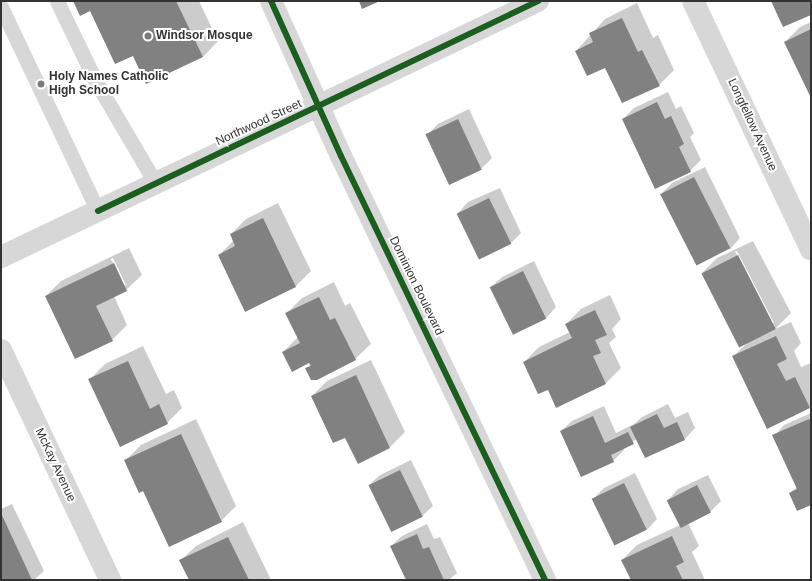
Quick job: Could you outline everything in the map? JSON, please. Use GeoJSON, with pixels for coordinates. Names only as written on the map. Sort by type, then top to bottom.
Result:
{"type":"FeatureCollection","features":[{"type":"Feature","properties":{"kind":"street","name":"Dominion Boulevard"},"geometry":{"type":"LineString","coordinates":[[271,1],[318,107],[544,580]]}},
{"type":"Feature","properties":{"kind":"street","name":"Northwood Street"},"geometry":{"type":"LineString","coordinates":[[1,257],[538,1]]}},
{"type":"Feature","properties":{"kind":"street","name":"Longfellow Avenue"},"geometry":{"type":"LineString","coordinates":[[693,1],[811,249]]}},
{"type":"Feature","properties":{"kind":"street","name":"McKay Avenue"},"geometry":{"type":"LineString","coordinates":[[1,350],[110,580]]}},
{"type":"Feature","properties":{"kind":"lane"},"geometry":{"type":"LineString","coordinates":[[57,1],[95,80],[156,184]]}},
{"type":"Feature","properties":{"kind":"lane"},"geometry":{"type":"LineString","coordinates":[[1,7],[98,211]]}},
{"type":"Feature","properties":{"kind":"building","name":"Windsor Mosque"},"geometry":{"type":"Polygon","coordinates":[[[73,1],[176,1],[203,57],[146,84],[133,56],[115,64],[90,11],[80,16],[73,1]]]}},
{"type":"Feature","properties":{"kind":"building"},"geometry":{"type":"Polygon","coordinates":[[[359,1],[380,1],[362,9],[359,1]]]}},
{"type":"Feature","properties":{"kind":"building"},"geometry":{"type":"Polygon","coordinates":[[[771,1],[811,1],[811,15],[783,27],[771,1]]]}},
{"type":"Feature","properties":{"kind":"building"},"geometry":{"type":"Polygon","coordinates":[[[622,18],[638,52],[642,50],[660,86],[622,103],[605,68],[587,76],[575,51],[593,42],[589,33],[622,18]]]}},
{"type":"Feature","properties":{"kind":"building"},"geometry":{"type":"Polygon","coordinates":[[[811,29],[811,98],[784,42],[811,29]]]}},
{"type":"Feature","properties":{"kind":"building"},"geometry":{"type":"Polygon","coordinates":[[[657,102],[665,119],[671,116],[672,118],[684,144],[679,147],[691,172],[655,189],[622,119],[657,102]]]}},
{"type":"Feature","properties":{"kind":"building"},"geometry":{"type":"Polygon","coordinates":[[[458,119],[482,170],[449,185],[425,134],[458,119]]]}},
{"type":"Feature","properties":{"kind":"building"},"geometry":{"type":"Polygon","coordinates":[[[694,177],[730,248],[696,266],[660,194],[694,177]]]}},
{"type":"Feature","properties":{"kind":"building"},"geometry":{"type":"Polygon","coordinates":[[[489,198],[511,244],[479,260],[457,214],[489,198]]]}},
{"type":"Feature","properties":{"kind":"building"},"geometry":{"type":"Polygon","coordinates":[[[263,218],[296,287],[245,312],[218,255],[235,246],[230,234],[263,218]]]}},
{"type":"Feature","properties":{"kind":"building"},"geometry":{"type":"Polygon","coordinates":[[[738,255],[776,329],[739,348],[701,274],[738,255]]]}},
{"type":"Feature","properties":{"kind":"building"},"geometry":{"type":"Polygon","coordinates":[[[114,263],[127,291],[96,306],[113,341],[75,359],[45,296],[114,263]]]}},
{"type":"Feature","properties":{"kind":"building"},"geometry":{"type":"Polygon","coordinates":[[[523,271],[546,319],[513,335],[490,287],[523,271]]]}},
{"type":"Feature","properties":{"kind":"building"},"geometry":{"type":"Polygon","coordinates":[[[319,297],[330,320],[335,318],[356,360],[317,380],[311,380],[305,368],[311,366],[309,363],[292,372],[282,352],[300,343],[285,313],[319,297]]]}},
{"type":"Feature","properties":{"kind":"building"},"geometry":{"type":"Polygon","coordinates":[[[595,310],[607,335],[595,340],[601,353],[593,356],[606,384],[556,408],[548,390],[538,394],[523,362],[572,338],[565,324],[595,310]]]}},
{"type":"Feature","properties":{"kind":"building"},"geometry":{"type":"Polygon","coordinates":[[[776,336],[787,359],[777,364],[786,381],[795,377],[810,408],[767,429],[732,356],[776,336]]]}},
{"type":"Feature","properties":{"kind":"building"},"geometry":{"type":"Polygon","coordinates":[[[128,361],[150,409],[159,404],[168,424],[120,447],[88,379],[128,361]]]}},
{"type":"Feature","properties":{"kind":"building"},"geometry":{"type":"Polygon","coordinates":[[[356,375],[390,448],[358,464],[345,438],[333,443],[311,396],[356,375]]]}},
{"type":"Feature","properties":{"kind":"building"},"geometry":{"type":"Polygon","coordinates":[[[657,414],[664,428],[677,422],[685,440],[645,458],[630,427],[657,414]]]}},
{"type":"Feature","properties":{"kind":"building"},"geometry":{"type":"Polygon","coordinates":[[[593,416],[605,443],[628,432],[634,444],[611,455],[614,462],[581,477],[560,431],[593,416]]]}},
{"type":"Feature","properties":{"kind":"building"},"geometry":{"type":"Polygon","coordinates":[[[809,419],[811,422],[811,505],[797,511],[789,493],[797,489],[772,435],[809,419]]]}},
{"type":"Feature","properties":{"kind":"building"},"geometry":{"type":"Polygon","coordinates":[[[181,434],[222,522],[169,547],[143,491],[139,493],[124,460],[181,434]]]}},
{"type":"Feature","properties":{"kind":"building"},"geometry":{"type":"Polygon","coordinates":[[[400,470],[423,517],[391,532],[369,485],[400,470]]]}},
{"type":"Feature","properties":{"kind":"building"},"geometry":{"type":"Polygon","coordinates":[[[624,483],[647,530],[614,546],[592,499],[624,483]]]}},
{"type":"Feature","properties":{"kind":"building"},"geometry":{"type":"Polygon","coordinates":[[[697,485],[711,513],[681,528],[667,500],[697,485]]]}},
{"type":"Feature","properties":{"kind":"building"},"geometry":{"type":"Polygon","coordinates":[[[1,513],[32,580],[1,580],[1,513]]]}},
{"type":"Feature","properties":{"kind":"building"},"geometry":{"type":"Polygon","coordinates":[[[417,534],[423,549],[429,547],[444,580],[406,580],[390,546],[417,534]]]}},
{"type":"Feature","properties":{"kind":"building"},"geometry":{"type":"Polygon","coordinates":[[[672,536],[684,562],[676,566],[683,580],[631,580],[621,560],[672,536]]]}},
{"type":"Feature","properties":{"kind":"building"},"geometry":{"type":"Polygon","coordinates":[[[228,537],[249,580],[189,580],[179,560],[228,537]]]}},
{"type":"Feature","properties":{"kind":"cycle path"},"geometry":{"type":"LineString","coordinates":[[271,1],[341,156],[545,580]]}},
{"type":"Feature","properties":{"kind":"cycle path"},"geometry":{"type":"LineString","coordinates":[[98,211],[538,1]]}},
{"type":"Feature","properties":{"kind":"place","name":"Windsor Mosque"},"geometry":{"type":"Point","coordinates":[148,36]}},
{"type":"Feature","properties":{"kind":"place","name":"Holy Names Catholic High School"},"geometry":{"type":"Point","coordinates":[41,84]}}]}
